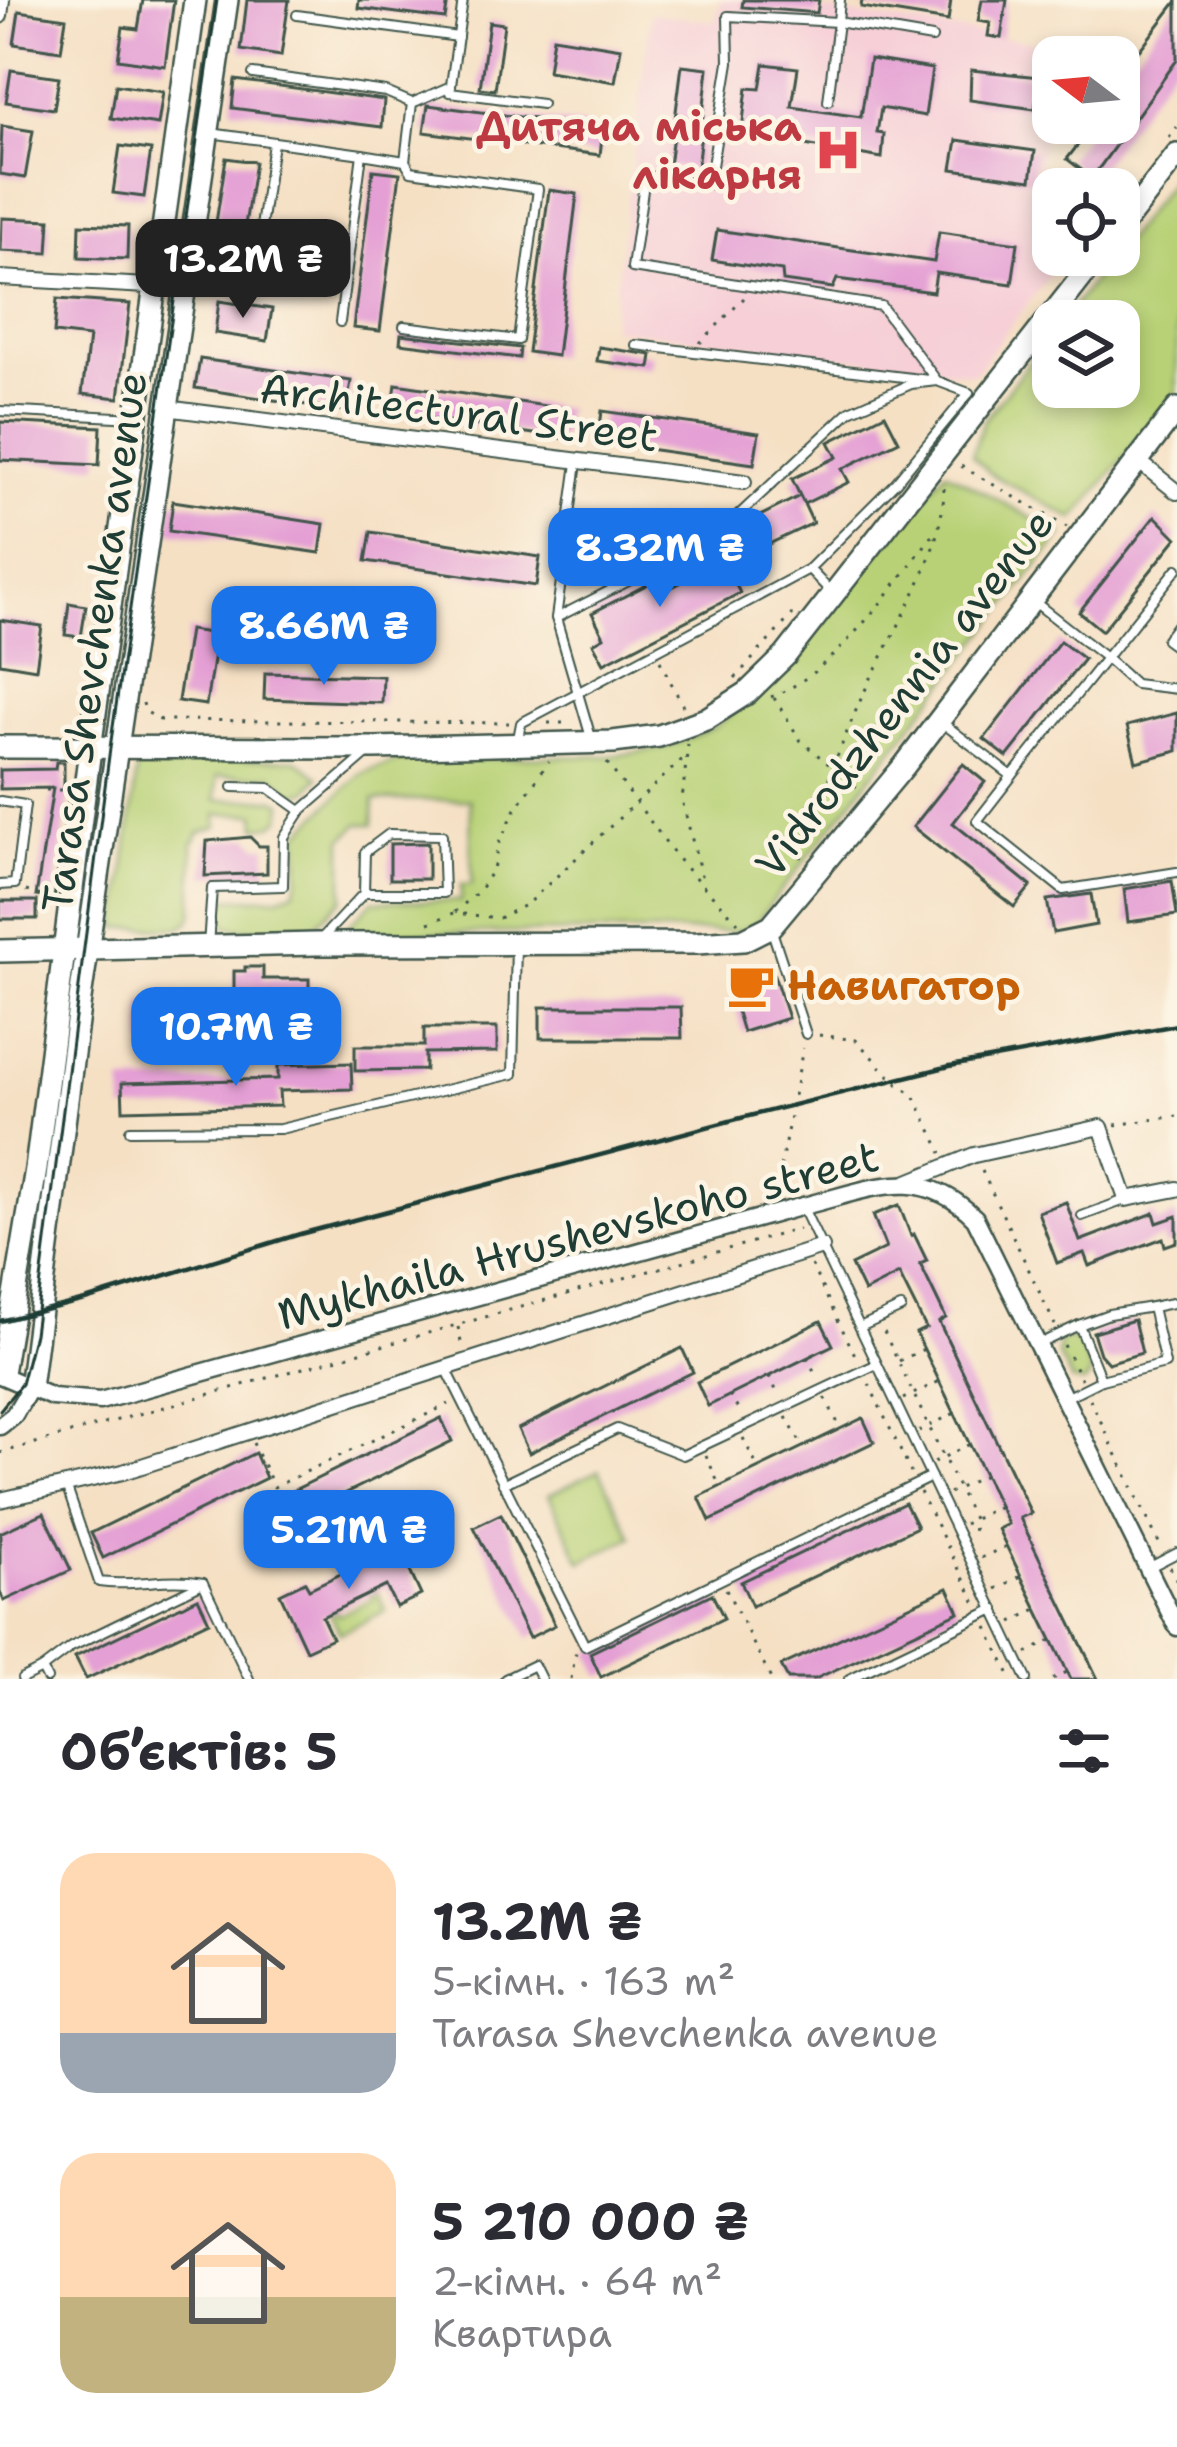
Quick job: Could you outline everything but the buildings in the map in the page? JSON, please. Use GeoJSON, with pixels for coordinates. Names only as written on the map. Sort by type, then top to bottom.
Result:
{"type":"FeatureCollection","features":[{"type":"Feature","properties":{"kind":"main road","name":"Tarasa Shevchenka avenue"},"geometry":{"type":"LineString","coordinates":[[1,1374],[36,1169],[195,0]]}},
{"type":"Feature","properties":{"kind":"main road","name":"Tarasa Shevchenka avenue"},"geometry":{"type":"LineString","coordinates":[[30,1388],[88,950],[227,0]]}},
{"type":"Feature","properties":{"kind":"main road"},"geometry":{"type":"LineString","coordinates":[[1140,203],[1177,155]]}},
{"type":"Feature","properties":{"kind":"main road"},"geometry":{"type":"LineString","coordinates":[[0,747],[375,748],[519,734],[567,745],[590,733],[658,736],[681,720],[747,693],[785,656],[944,456],[978,396],[1082,276]]}},
{"type":"Feature","properties":{"kind":"main road","name":"Vidrodzhennia avenue"},"geometry":{"type":"LineString","coordinates":[[0,951],[697,943],[762,931],[875,802],[1177,410]]}},
{"type":"Feature","properties":{"kind":"street"},"geometry":{"type":"LineString","coordinates":[[0,16],[2,0]]}},
{"type":"Feature","properties":{"kind":"street"},"geometry":{"type":"LineString","coordinates":[[0,278],[185,288]]}},
{"type":"Feature","properties":{"kind":"street","name":"Architectural Street"},"geometry":{"type":"LineString","coordinates":[[166,408],[744,482]]}},
{"type":"Feature","properties":{"kind":"street"},"geometry":{"type":"LineString","coordinates":[[1137,460],[1177,492]]}},
{"type":"Feature","properties":{"kind":"street"},"geometry":{"type":"LineString","coordinates":[[903,1184],[974,1155],[1101,1126],[1126,1199],[1177,1189]]}},
{"type":"Feature","properties":{"kind":"street","name":"Mykhaila Hrushevskoho street"},"geometry":{"type":"LineString","coordinates":[[30,1388],[52,1397],[100,1401],[802,1206],[903,1184],[928,1186],[950,1194],[974,1219],[1065,1398],[1157,1563],[1177,1627]]}},
{"type":"Feature","properties":{"kind":"street"},"geometry":{"type":"LineString","coordinates":[[0,1500],[123,1472],[822,1247]]}},
{"type":"Feature","properties":{"kind":"street","name":"Tarasa Shevchenka avenue"},"geometry":{"type":"LineString","coordinates":[[1,1374],[30,1388]]}},
{"type":"Feature","properties":{"kind":"street"},"geometry":{"type":"LineString","coordinates":[[0,1426],[14,1415],[30,1388]]}},
{"type":"Feature","properties":{"kind":"lane"},"geometry":{"type":"LineString","coordinates":[[464,0],[450,92],[542,104]]}},
{"type":"Feature","properties":{"kind":"lane"},"geometry":{"type":"LineString","coordinates":[[828,101],[840,0]]}},
{"type":"Feature","properties":{"kind":"lane"},"geometry":{"type":"LineString","coordinates":[[298,16],[458,37]]}},
{"type":"Feature","properties":{"kind":"lane"},"geometry":{"type":"LineString","coordinates":[[932,38],[838,22],[728,16],[729,62],[709,184],[645,176],[632,268],[880,306],[937,381]]}},
{"type":"Feature","properties":{"kind":"lane"},"geometry":{"type":"LineString","coordinates":[[253,74],[386,92],[412,104],[451,86]]}},
{"type":"Feature","properties":{"kind":"lane"},"geometry":{"type":"LineString","coordinates":[[404,326],[518,340],[538,188],[411,171],[405,161],[412,104]]}},
{"type":"Feature","properties":{"kind":"lane"},"geometry":{"type":"LineString","coordinates":[[208,133],[405,161]]}},
{"type":"Feature","properties":{"kind":"lane"},"geometry":{"type":"LineString","coordinates":[[260,234],[273,143]]}},
{"type":"Feature","properties":{"kind":"lane"},"geometry":{"type":"LineString","coordinates":[[340,322],[362,154]]}},
{"type":"Feature","properties":{"kind":"lane"},"geometry":{"type":"LineString","coordinates":[[519,734],[577,691],[809,568],[978,396],[937,381],[636,345]]}},
{"type":"Feature","properties":{"kind":"lane"},"geometry":{"type":"LineString","coordinates":[[556,618],[715,536],[850,411],[910,384],[937,381]]}},
{"type":"Feature","properties":{"kind":"lane"},"geometry":{"type":"LineString","coordinates":[[0,411],[138,418]]}},
{"type":"Feature","properties":{"kind":"lane"},"geometry":{"type":"LineString","coordinates":[[577,461],[556,618],[590,733]]}},
{"type":"Feature","properties":{"kind":"lane"},"geometry":{"type":"LineString","coordinates":[[809,568],[834,595]]}},
{"type":"Feature","properties":{"kind":"lane"},"geometry":{"type":"LineString","coordinates":[[1177,569],[976,821],[1063,890],[1177,872]]}},
{"type":"Feature","properties":{"kind":"lane"},"geometry":{"type":"LineString","coordinates":[[1030,598],[1135,684],[1177,689]]}},
{"type":"Feature","properties":{"kind":"lane"},"geometry":{"type":"LineString","coordinates":[[1177,625],[1166,640],[1177,649]]}},
{"type":"Feature","properties":{"kind":"lane"},"geometry":{"type":"LineString","coordinates":[[939,720],[1012,776]]}},
{"type":"Feature","properties":{"kind":"lane"},"geometry":{"type":"LineString","coordinates":[[208,948],[212,888],[284,886],[284,837],[301,811],[375,748]]}},
{"type":"Feature","properties":{"kind":"lane"},"geometry":{"type":"LineString","coordinates":[[232,787],[269,788],[301,811]]}},
{"type":"Feature","properties":{"kind":"lane"},"geometry":{"type":"LineString","coordinates":[[0,801],[25,805],[16,884],[0,885]]}},
{"type":"Feature","properties":{"kind":"lane"},"geometry":{"type":"LineString","coordinates":[[316,944],[364,893],[365,853],[388,834],[442,835],[443,893],[364,893]]}},
{"type":"Feature","properties":{"kind":"lane"},"geometry":{"type":"LineString","coordinates":[[762,931],[806,1034]]}},
{"type":"Feature","properties":{"kind":"lane"},"geometry":{"type":"LineString","coordinates":[[130,1130],[280,1129],[513,1074],[517,944]]}},
{"type":"Feature","properties":{"kind":"lane"},"geometry":{"type":"LineString","coordinates":[[1082,1216],[1126,1199]]}},
{"type":"Feature","properties":{"kind":"lane"},"geometry":{"type":"LineString","coordinates":[[802,1206],[1021,1656],[1027,1679]]}},
{"type":"Feature","properties":{"kind":"lane"},"geometry":{"type":"LineString","coordinates":[[1038,1344],[1109,1314],[1177,1302]]}},
{"type":"Feature","properties":{"kind":"lane"},"geometry":{"type":"LineString","coordinates":[[1152,1307],[1165,1364]]}},
{"type":"Feature","properties":{"kind":"lane"},"geometry":{"type":"LineString","coordinates":[[860,1328],[901,1308]]}},
{"type":"Feature","properties":{"kind":"lane"},"geometry":{"type":"LineString","coordinates":[[1078,1324],[1102,1380]]}},
{"type":"Feature","properties":{"kind":"lane"},"geometry":{"type":"LineString","coordinates":[[1065,1398],[1102,1380],[1177,1361]]}},
{"type":"Feature","properties":{"kind":"lane"},"geometry":{"type":"LineString","coordinates":[[503,1484],[617,1429],[682,1455],[878,1364]]}},
{"type":"Feature","properties":{"kind":"lane"},"geometry":{"type":"LineString","coordinates":[[446,1367],[585,1646],[931,1477]]}},
{"type":"Feature","properties":{"kind":"lane"},"geometry":{"type":"LineString","coordinates":[[66,1485],[99,1582],[121,1585],[181,1578],[203,1582]]}},
{"type":"Feature","properties":{"kind":"lane"},"geometry":{"type":"LineString","coordinates":[[1157,1563],[1177,1553]]}},
{"type":"Feature","properties":{"kind":"lane"},"geometry":{"type":"LineString","coordinates":[[22,1679],[45,1674],[71,1647],[203,1582]]}},
{"type":"Feature","properties":{"kind":"lane"},"geometry":{"type":"LineString","coordinates":[[203,1582],[249,1679]]}},
{"type":"Feature","properties":{"kind":"lane"},"geometry":{"type":"LineString","coordinates":[[848,1679],[995,1609]]}},
{"type":"Feature","properties":{"kind":"lane"},"geometry":{"type":"LineString","coordinates":[[505,1679],[534,1665],[541,1679]]}},
{"type":"Feature","properties":{"kind":"path"},"geometry":{"type":"LineString","coordinates":[[691,351],[754,289]]}},
{"type":"Feature","properties":{"kind":"path"},"geometry":{"type":"LineString","coordinates":[[801,858],[804,839],[856,710],[914,590],[937,530],[945,497],[944,456]]}},
{"type":"Feature","properties":{"kind":"path"},"geometry":{"type":"LineString","coordinates":[[944,456],[1078,534]]}},
{"type":"Feature","properties":{"kind":"path"},"geometry":{"type":"LineString","coordinates":[[875,802],[802,741],[772,696],[790,690],[865,620],[937,530]]}},
{"type":"Feature","properties":{"kind":"path"},"geometry":{"type":"LineString","coordinates":[[732,680],[793,614]]}},
{"type":"Feature","properties":{"kind":"path"},"geometry":{"type":"LineString","coordinates":[[654,651],[685,710],[681,720],[687,755],[682,800],[705,889]]}},
{"type":"Feature","properties":{"kind":"path"},"geometry":{"type":"LineString","coordinates":[[143,702],[145,711],[160,720],[590,733],[636,802],[705,889],[762,931]]}},
{"type":"Feature","properties":{"kind":"path"},"geometry":{"type":"LineString","coordinates":[[416,928],[454,914],[479,891],[540,769],[567,745]]}},
{"type":"Feature","properties":{"kind":"path"},"geometry":{"type":"LineString","coordinates":[[454,914],[500,917],[527,904],[687,755]]}},
{"type":"Feature","properties":{"kind":"path"},"geometry":{"type":"LineString","coordinates":[[46,790],[74,790]]}},
{"type":"Feature","properties":{"kind":"path"},"geometry":{"type":"LineString","coordinates":[[36,897],[58,900]]}},
{"type":"Feature","properties":{"kind":"path"},"geometry":{"type":"LineString","coordinates":[[776,1190],[806,1034],[856,1040],[895,1082],[914,1095],[948,1163]]}},
{"type":"Feature","properties":{"kind":"path"},"geometry":{"type":"LineString","coordinates":[[1101,1126],[1177,1116]]}},
{"type":"Feature","properties":{"kind":"path"},"geometry":{"type":"LineString","coordinates":[[974,1155],[1085,1389],[1157,1563],[1177,1582]]}},
{"type":"Feature","properties":{"kind":"path"},"geometry":{"type":"LineString","coordinates":[[0,1453],[812,1226]]}},
{"type":"Feature","properties":{"kind":"path"},"geometry":{"type":"LineString","coordinates":[[805,1253],[1012,1679]]}},
{"type":"Feature","properties":{"kind":"path"},"geometry":{"type":"LineString","coordinates":[[878,1319],[973,1520],[975,1561],[1006,1546]]}},
{"type":"Feature","properties":{"kind":"path"},"geometry":{"type":"LineString","coordinates":[[457,1325],[466,1360]]}},
{"type":"Feature","properties":{"kind":"path"},"geometry":{"type":"LineString","coordinates":[[898,1362],[924,1349]]}},
{"type":"Feature","properties":{"kind":"path"},"geometry":{"type":"LineString","coordinates":[[807,1357],[841,1429]]}},
{"type":"Feature","properties":{"kind":"path"},"geometry":{"type":"LineString","coordinates":[[769,1376],[803,1447]]}},
{"type":"Feature","properties":{"kind":"path"},"geometry":{"type":"LineString","coordinates":[[896,1402],[940,1381]]}},
{"type":"Feature","properties":{"kind":"path"},"geometry":{"type":"LineString","coordinates":[[730,1395],[758,1468]]}},
{"type":"Feature","properties":{"kind":"path"},"geometry":{"type":"LineString","coordinates":[[248,1431],[274,1487],[461,1398]]}},
{"type":"Feature","properties":{"kind":"path"},"geometry":{"type":"LineString","coordinates":[[911,1435],[955,1413]]}},
{"type":"Feature","properties":{"kind":"path"},"geometry":{"type":"LineString","coordinates":[[414,1421],[418,1429]]}},
{"type":"Feature","properties":{"kind":"path"},"geometry":{"type":"LineString","coordinates":[[375,1439],[379,1448]]}},
{"type":"Feature","properties":{"kind":"path"},"geometry":{"type":"LineString","coordinates":[[926,1466],[970,1444]]}},
{"type":"Feature","properties":{"kind":"path"},"geometry":{"type":"LineString","coordinates":[[702,1446],[720,1486]]}},
{"type":"Feature","properties":{"kind":"path"},"geometry":{"type":"LineString","coordinates":[[332,1460],[337,1469]]}},
{"type":"Feature","properties":{"kind":"path"},"geometry":{"type":"LineString","coordinates":[[940,1497],[985,1475]]}},
{"type":"Feature","properties":{"kind":"path"},"geometry":{"type":"LineString","coordinates":[[293,1478],[298,1488]]}},
{"type":"Feature","properties":{"kind":"path"},"geometry":{"type":"LineString","coordinates":[[956,1528],[1000,1506]]}},
{"type":"Feature","properties":{"kind":"path"},"geometry":{"type":"LineString","coordinates":[[987,1593],[1021,1576]]}},
{"type":"Feature","properties":{"kind":"path"},"geometry":{"type":"LineString","coordinates":[[722,1580],[771,1679]]}},
{"type":"Feature","properties":{"kind":"path"},"geometry":{"type":"LineString","coordinates":[[1003,1626],[1037,1610]]}},
{"type":"Feature","properties":{"kind":"path"},"geometry":{"type":"LineString","coordinates":[[571,1679],[580,1635]]}},
{"type":"Feature","properties":{"kind":"path"},"geometry":{"type":"LineString","coordinates":[[1032,1666],[1021,1656],[1052,1640]]}},
{"type":"Feature","properties":{"kind":"path"},"geometry":{"type":"LineString","coordinates":[[1053,1679],[1067,1672]]}},
{"type":"Feature","properties":{"kind":"shaded area","name":"Дитяча міська лікарня"},"geometry":{"type":"Polygon","coordinates":[[[721,0],[757,0],[1032,42],[1032,144],[1043,144],[1039,168],[1032,168],[1032,276],[1049,276],[974,374],[611,328],[651,13],[715,22],[721,0]]]}},
{"type":"Feature","properties":{"kind":"green space"},"geometry":{"type":"Polygon","coordinates":[[[1177,173],[1177,393],[1074,519],[991,474],[972,455],[984,420],[1032,359],[1032,408],[1140,408],[1140,300],[1078,300],[1097,276],[1140,276],[1140,221],[1177,173]]]}},
{"type":"Feature","properties":{"kind":"green space"},"geometry":{"type":"Polygon","coordinates":[[[946,471],[1062,535],[754,925],[739,931],[350,934],[349,925],[373,901],[461,901],[461,885],[472,884],[470,800],[374,800],[373,824],[359,824],[343,839],[343,898],[311,929],[234,929],[223,923],[219,907],[224,899],[278,897],[294,891],[299,878],[299,834],[360,774],[399,760],[610,756],[663,749],[714,728],[757,696],[946,471]]]}},
{"type":"Feature","properties":{"kind":"green space"},"geometry":{"type":"Polygon","coordinates":[[[138,758],[297,760],[319,777],[307,791],[293,795],[273,776],[217,776],[216,800],[275,799],[283,804],[281,818],[273,825],[257,827],[256,814],[217,814],[217,827],[199,832],[193,843],[189,922],[181,927],[118,928],[138,758]]]}},
{"type":"Feature","properties":{"kind":"green space"},"geometry":{"type":"Polygon","coordinates":[[[1077,1341],[1090,1368],[1084,1383],[1072,1381],[1058,1354],[1060,1342],[1077,1341]]]}},
{"type":"Feature","properties":{"kind":"green space"},"geometry":{"type":"Polygon","coordinates":[[[599,1470],[632,1537],[581,1562],[549,1495],[599,1470]]]}},
{"type":"Feature","properties":{"kind":"green space"},"geometry":{"type":"Polygon","coordinates":[[[377,1591],[386,1611],[340,1633],[330,1613],[335,1610],[338,1615],[373,1599],[371,1594],[377,1591]]]}},
{"type":"Feature","properties":{"kind":"tram line"},"geometry":{"type":"LineString","coordinates":[[0,1410],[21,1384],[34,1334],[110,748],[217,0]]}},
{"type":"Feature","properties":{"kind":"railway"},"geometry":{"type":"LineString","coordinates":[[0,1321],[300,1234],[741,1118],[950,1066],[1177,1025]]}},
{"type":"Feature","properties":{"kind":"place","name":"Дитяча міська лікарня"},"geometry":{"type":"Point","coordinates":[838,150]}},
{"type":"Feature","properties":{"kind":"place","name":"Навигатор"},"geometry":{"type":"Point","coordinates":[751,985]}}]}
